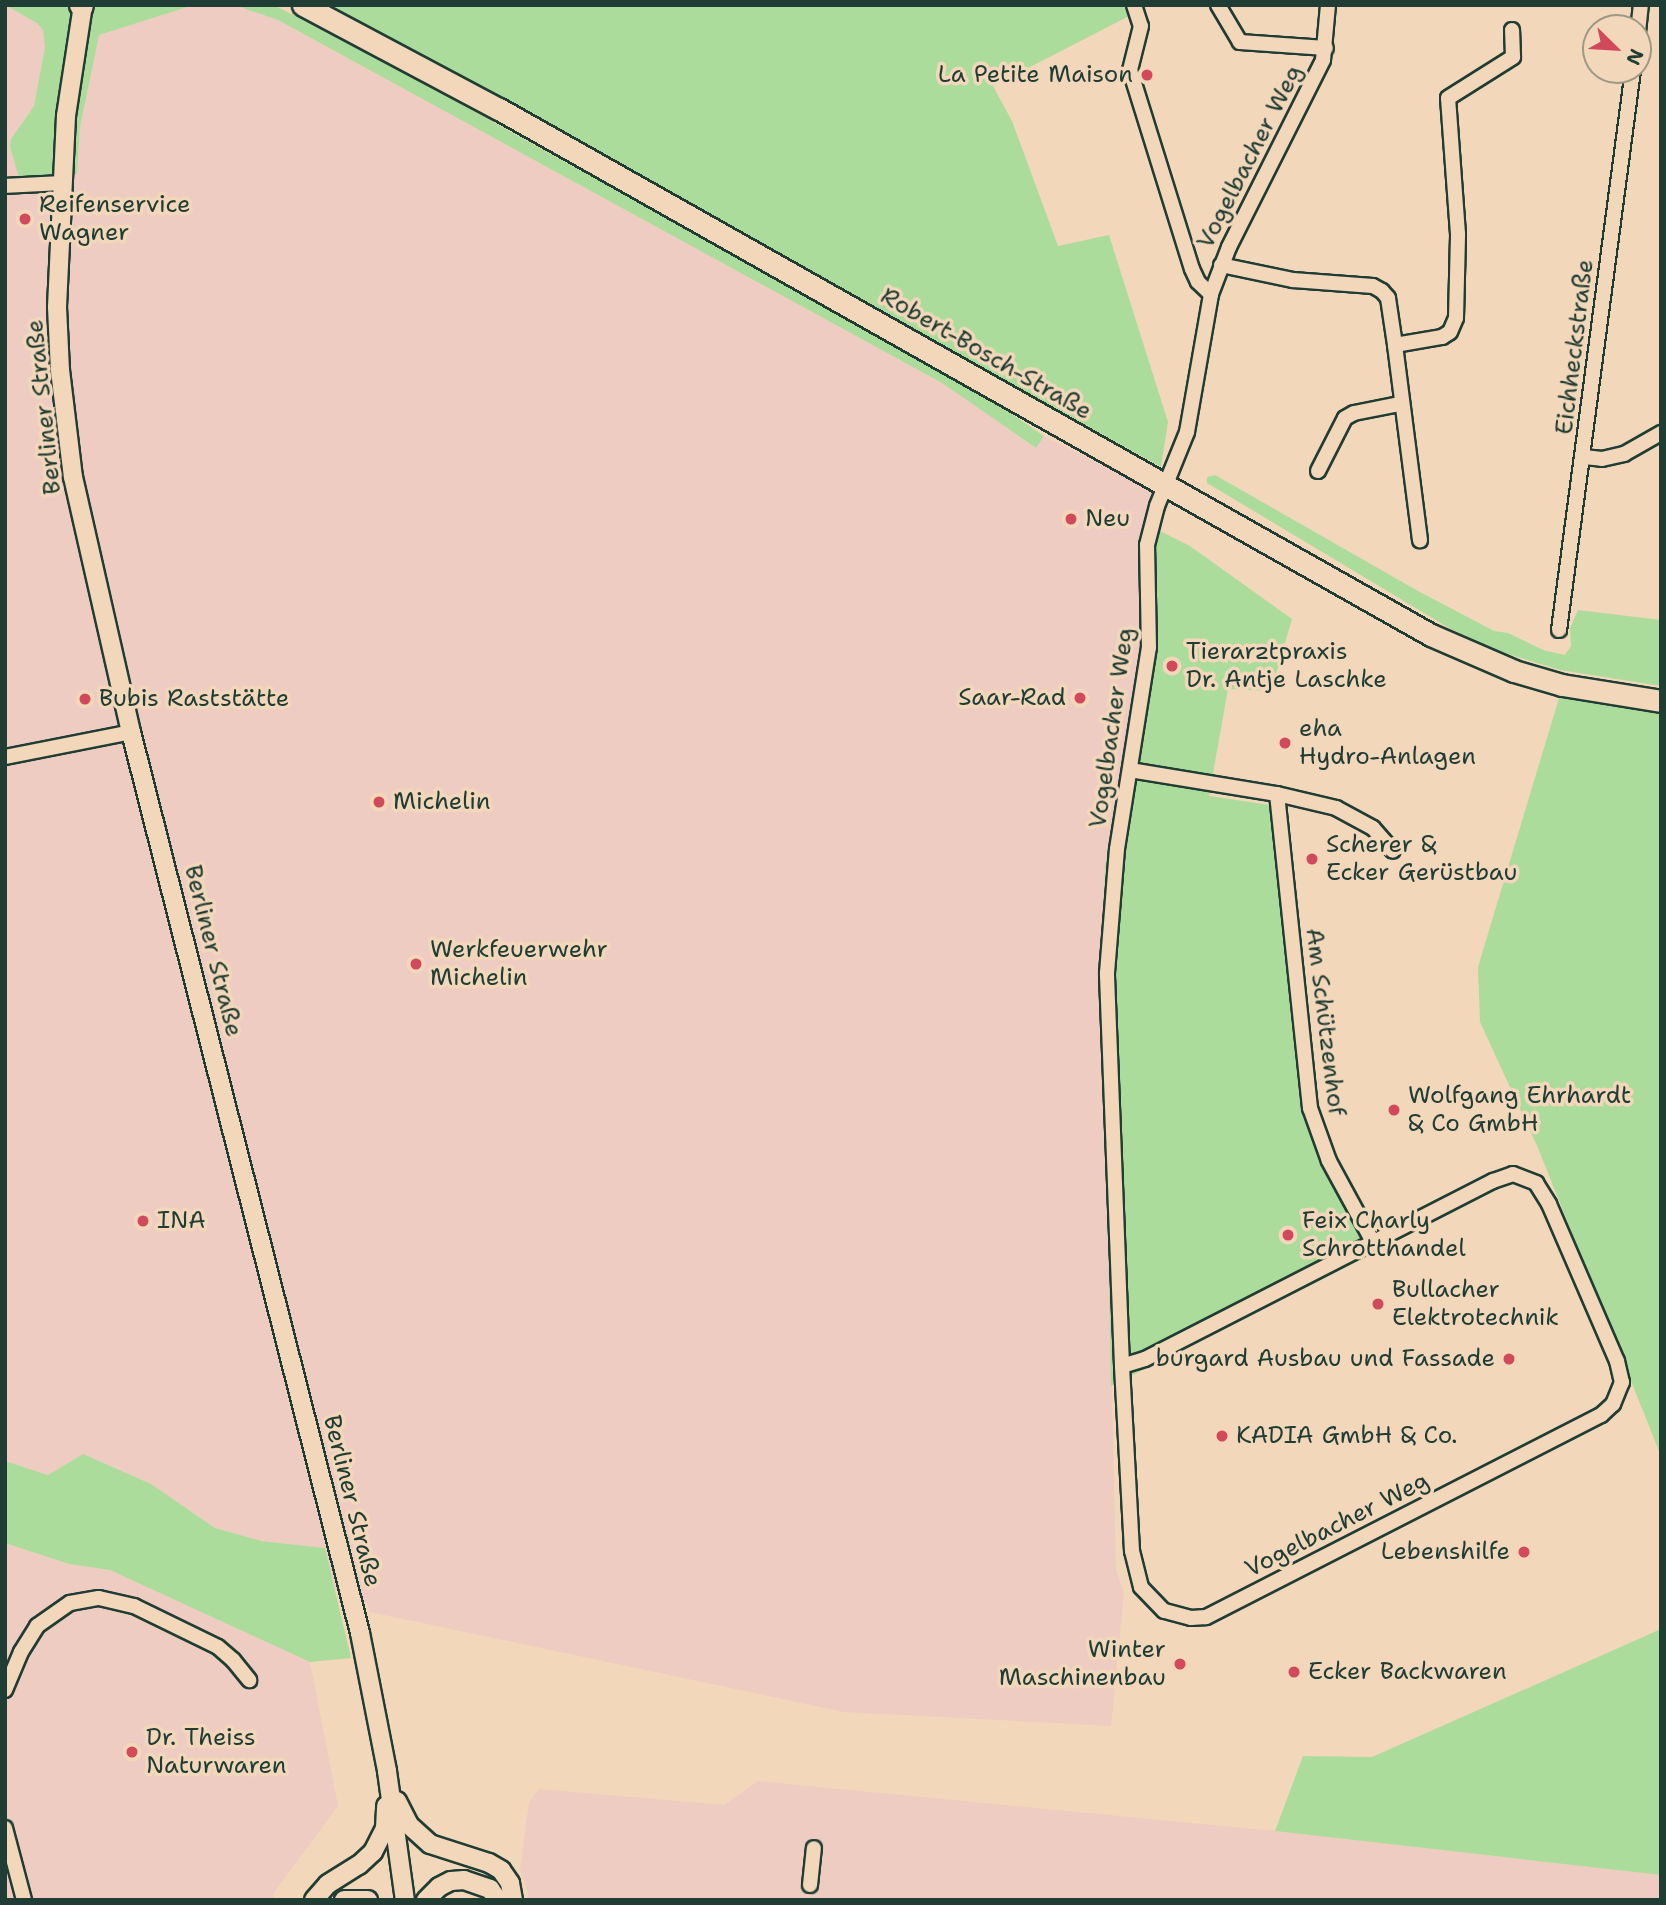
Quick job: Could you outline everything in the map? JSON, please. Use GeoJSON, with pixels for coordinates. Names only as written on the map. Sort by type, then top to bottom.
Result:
{"type":"FeatureCollection","features":[{"type":"Feature","properties":{"kind":"main road","name":"Robert-Bosch-Straße"},"geometry":{"type":"LineString","coordinates":[[303,5],[499,109],[1166,486],[1473,655],[1562,685],[1661,701]]}},
{"type":"Feature","properties":{"kind":"street"},"geometry":{"type":"LineString","coordinates":[[1134,5],[1141,26],[1130,70],[1192,269],[1198,282],[1211,294]]}},
{"type":"Feature","properties":{"kind":"street"},"geometry":{"type":"LineString","coordinates":[[1218,5],[1240,42],[1326,48]]}},
{"type":"Feature","properties":{"kind":"street","name":"Vogelbacher Weg"},"geometry":{"type":"LineString","coordinates":[[1122,1366],[1145,1359],[1502,1176],[1513,1174],[1536,1183],[1549,1204],[1617,1361],[1622,1382],[1614,1404],[1601,1415],[1206,1617],[1176,1616],[1154,1604],[1136,1575],[1122,1366],[1107,973],[1117,849],[1149,648],[1147,545],[1187,432],[1211,294],[1221,265],[1316,77],[1326,48],[1328,5]]}},
{"type":"Feature","properties":{"kind":"street","name":"Berliner Straße"},"geometry":{"type":"LineString","coordinates":[[82,6],[66,116],[60,183],[57,307],[66,433],[73,477],[131,732],[351,1596],[387,1771],[405,1900]]}},
{"type":"Feature","properties":{"kind":"street"},"geometry":{"type":"LineString","coordinates":[[1395,345],[1442,337],[1450,332],[1457,318],[1458,234],[1448,98],[1513,57],[1516,52],[1512,30]]}},
{"type":"Feature","properties":{"kind":"street","name":"Eichheckstraße"},"geometry":{"type":"LineString","coordinates":[[1559,630],[1631,84]]}},
{"type":"Feature","properties":{"kind":"street"},"geometry":{"type":"LineString","coordinates":[[5,186],[60,183]]}},
{"type":"Feature","properties":{"kind":"street"},"geometry":{"type":"LineString","coordinates":[[1221,265],[1293,280],[1373,286],[1382,290],[1388,298],[1420,540]]}},
{"type":"Feature","properties":{"kind":"street"},"geometry":{"type":"LineString","coordinates":[[1318,471],[1345,418],[1354,413],[1400,404]]}},
{"type":"Feature","properties":{"kind":"street"},"geometry":{"type":"LineString","coordinates":[[1584,457],[1602,459],[1624,454],[1661,433]]}},
{"type":"Feature","properties":{"kind":"street"},"geometry":{"type":"LineString","coordinates":[[5,757],[131,732]]}},
{"type":"Feature","properties":{"kind":"street"},"geometry":{"type":"LineString","coordinates":[[1130,770],[1310,800],[1355,816],[1378,833],[1393,851]]}},
{"type":"Feature","properties":{"kind":"street","name":"Am Schützenhof"},"geometry":{"type":"LineString","coordinates":[[1277,794],[1310,1108],[1329,1161],[1373,1242]]}},
{"type":"Feature","properties":{"kind":"street"},"geometry":{"type":"LineString","coordinates":[[5,1690],[20,1651],[37,1626],[58,1609],[90,1598],[134,1606],[205,1641],[233,1660],[249,1680]]}},
{"type":"Feature","properties":{"kind":"street"},"geometry":{"type":"LineString","coordinates":[[314,1900],[328,1884],[359,1865],[380,1842],[385,1828],[387,1771]]}},
{"type":"Feature","properties":{"kind":"street"},"geometry":{"type":"LineString","coordinates":[[387,1771],[398,1803],[417,1833],[446,1851],[489,1863],[501,1870],[510,1883],[513,1900]]}},
{"type":"Feature","properties":{"kind":"street"},"geometry":{"type":"LineString","coordinates":[[5,1828],[24,1900]]}},
{"type":"Feature","properties":{"kind":"street"},"geometry":{"type":"LineString","coordinates":[[810,1885],[814,1848]]}},
{"type":"Feature","properties":{"kind":"street"},"geometry":{"type":"LineString","coordinates":[[426,1900],[439,1887],[451,1881],[464,1880],[490,1889],[498,1900]]}},
{"type":"Feature","properties":{"kind":"street"},"geometry":{"type":"LineString","coordinates":[[344,1900],[368,1900]]}},
{"type":"Feature","properties":{"kind":"shaded area"},"geometry":{"type":"Polygon","coordinates":[[[5,5],[37,22],[43,30],[45,47],[34,106],[11,139],[77,174],[80,127],[99,35],[194,5],[240,7],[278,20],[942,383],[1035,448],[1044,436],[1151,490],[1146,524],[1146,621],[1105,867],[1102,947],[1116,1570],[1124,1593],[1111,1726],[844,1712],[370,1612],[367,1603],[334,1589],[325,1548],[261,1541],[215,1528],[151,1484],[83,1454],[48,1475],[5,1461],[5,5]]]}},
{"type":"Feature","properties":{"kind":"shaded area"},"geometry":{"type":"Polygon","coordinates":[[[5,1543],[69,1564],[110,1570],[310,1662],[338,1806],[273,1894],[274,1900],[5,1900],[5,1543]]]}},
{"type":"Feature","properties":{"kind":"shaded area"},"geometry":{"type":"Polygon","coordinates":[[[758,1781],[1275,1831],[1661,1875],[1661,1900],[527,1900],[528,1893],[520,1870],[529,1802],[539,1789],[724,1805],[758,1781]]]}},
{"type":"Feature","properties":{"kind":"green space"},"geometry":{"type":"Polygon","coordinates":[[[5,5],[194,5],[99,35],[80,127],[77,174],[19,178],[10,147],[11,139],[34,106],[45,47],[43,30],[37,23],[5,5]]]}},
{"type":"Feature","properties":{"kind":"green space"},"geometry":{"type":"Polygon","coordinates":[[[208,5],[274,5],[425,84],[916,357],[993,401],[1044,436],[1036,448],[942,383],[278,20],[240,7],[208,5]]]}},
{"type":"Feature","properties":{"kind":"green space"},"geometry":{"type":"Polygon","coordinates":[[[321,5],[1126,5],[1131,15],[993,86],[1012,121],[1058,246],[1109,235],[1168,422],[1161,467],[770,249],[321,5]]]}},
{"type":"Feature","properties":{"kind":"green space"},"geometry":{"type":"Polygon","coordinates":[[[1215,475],[1418,591],[1494,631],[1508,633],[1543,650],[1565,655],[1571,646],[1570,628],[1578,610],[1661,620],[1661,686],[1560,670],[1498,651],[1449,628],[1207,483],[1207,477],[1215,475]]]}},
{"type":"Feature","properties":{"kind":"green space"},"geometry":{"type":"Polygon","coordinates":[[[1146,524],[1190,546],[1292,619],[1271,691],[1228,689],[1209,796],[1270,805],[1305,1115],[1327,1169],[1374,1253],[1111,1386],[1102,947],[1105,867],[1146,621],[1146,524]]]}},
{"type":"Feature","properties":{"kind":"green space"},"geometry":{"type":"Polygon","coordinates":[[[1559,698],[1661,709],[1661,1456],[1538,1148],[1480,1022],[1478,967],[1559,698]]]}},
{"type":"Feature","properties":{"kind":"green space"},"geometry":{"type":"Polygon","coordinates":[[[83,1454],[151,1484],[215,1528],[261,1541],[325,1548],[351,1658],[310,1662],[110,1570],[69,1564],[5,1543],[5,1461],[48,1475],[83,1454]]]}},
{"type":"Feature","properties":{"kind":"green space"},"geometry":{"type":"Polygon","coordinates":[[[1661,1629],[1661,1875],[1275,1831],[1303,1756],[1372,1757],[1661,1629]]]}},
{"type":"Feature","properties":{"kind":"place","name":"La Petite Maison"},"geometry":{"type":"Point","coordinates":[1147,75]}},
{"type":"Feature","properties":{"kind":"place","name":"Reifenservice Wagner"},"geometry":{"type":"Point","coordinates":[25,219]}},
{"type":"Feature","properties":{"kind":"place","name":"Neu"},"geometry":{"type":"Point","coordinates":[1071,519]}},
{"type":"Feature","properties":{"kind":"place","name":"Tierarztpraxis Dr. Antje Laschke"},"geometry":{"type":"Point","coordinates":[1172,666]}},
{"type":"Feature","properties":{"kind":"place","name":"Saar-Rad"},"geometry":{"type":"Point","coordinates":[1080,698]}},
{"type":"Feature","properties":{"kind":"place","name":"Bubis Raststätte"},"geometry":{"type":"Point","coordinates":[85,699]}},
{"type":"Feature","properties":{"kind":"place","name":"eha Hydro-Anlagen"},"geometry":{"type":"Point","coordinates":[1285,743]}},
{"type":"Feature","properties":{"kind":"place","name":"Michelin"},"geometry":{"type":"Point","coordinates":[379,802]}},
{"type":"Feature","properties":{"kind":"place","name":"Scherer & Ecker Gerüstbau"},"geometry":{"type":"Point","coordinates":[1312,859]}},
{"type":"Feature","properties":{"kind":"place","name":"Werkfeuerwehr Michelin"},"geometry":{"type":"Point","coordinates":[416,964]}},
{"type":"Feature","properties":{"kind":"place","name":"Wolfgang Ehrhardt & Co GmbH"},"geometry":{"type":"Point","coordinates":[1394,1110]}},
{"type":"Feature","properties":{"kind":"place","name":"INA"},"geometry":{"type":"Point","coordinates":[143,1221]}},
{"type":"Feature","properties":{"kind":"place","name":"Feix Charly Schrotthandel"},"geometry":{"type":"Point","coordinates":[1288,1235]}},
{"type":"Feature","properties":{"kind":"place","name":"Bullacher Elektrotechnik"},"geometry":{"type":"Point","coordinates":[1378,1304]}},
{"type":"Feature","properties":{"kind":"place","name":"burgard Ausbau und Fassade"},"geometry":{"type":"Point","coordinates":[1509,1359]}},
{"type":"Feature","properties":{"kind":"place","name":"KADIA GmbH & Co."},"geometry":{"type":"Point","coordinates":[1222,1436]}},
{"type":"Feature","properties":{"kind":"place","name":"Lebenshilfe"},"geometry":{"type":"Point","coordinates":[1524,1552]}},
{"type":"Feature","properties":{"kind":"place","name":"Winter Maschinenbau"},"geometry":{"type":"Point","coordinates":[1180,1664]}},
{"type":"Feature","properties":{"kind":"place","name":"Ecker Backwaren"},"geometry":{"type":"Point","coordinates":[1294,1672]}},
{"type":"Feature","properties":{"kind":"place","name":"Dr. Theiss Naturwaren"},"geometry":{"type":"Point","coordinates":[132,1752]}}]}
